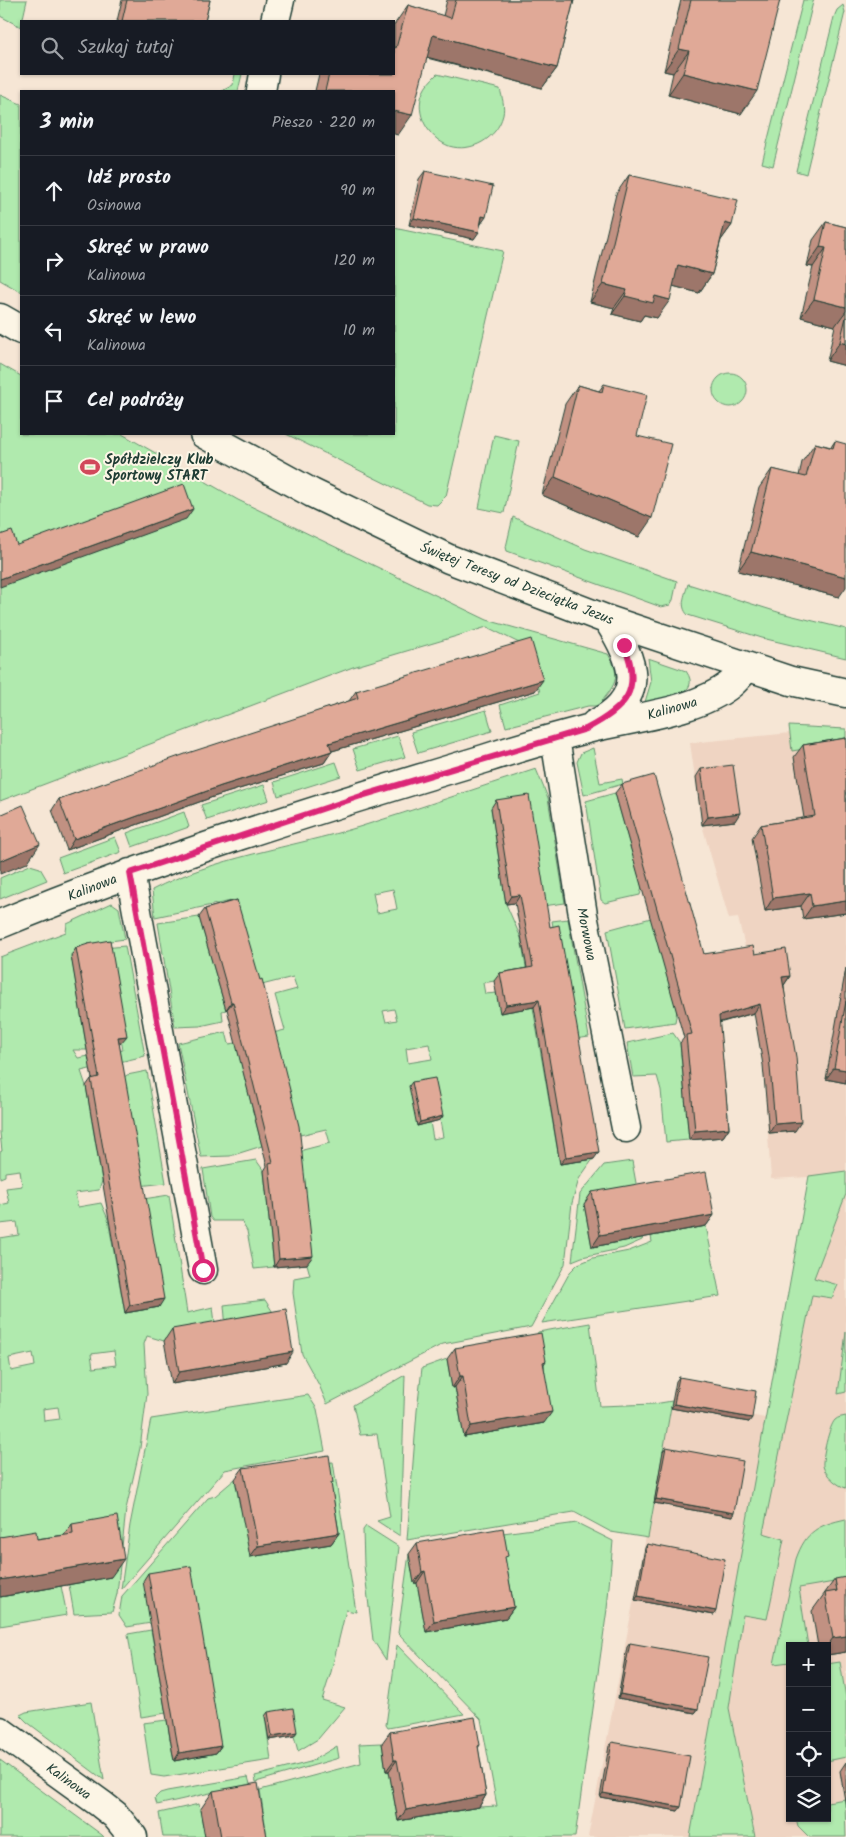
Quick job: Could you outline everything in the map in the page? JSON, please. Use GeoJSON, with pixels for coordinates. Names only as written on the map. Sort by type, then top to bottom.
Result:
{"type":"FeatureCollection","features":[{"type":"Feature","properties":{"kind":"street"},"geometry":{"type":"LineString","coordinates":[[275,20],[280,0]]}},
{"type":"Feature","properties":{"kind":"street"},"geometry":{"type":"LineString","coordinates":[[261,90],[264,75]]}},
{"type":"Feature","properties":{"kind":"street"},"geometry":{"type":"LineString","coordinates":[[0,318],[20,329]]}},
{"type":"Feature","properties":{"kind":"street","name":"Świętej Teresy od Dzieciątka Jezus"},"geometry":{"type":"LineString","coordinates":[[206,435],[312,493],[448,559],[608,620],[791,681],[846,693]]}},
{"type":"Feature","properties":{"kind":"street","name":"Kalinowa"},"geometry":{"type":"LineString","coordinates":[[586,729],[604,720],[623,703],[631,683],[632,671],[624,645],[608,620]]}},
{"type":"Feature","properties":{"kind":"street","name":"Kalinowa"},"geometry":{"type":"LineString","coordinates":[[0,924],[130,873],[361,796],[586,729],[679,708],[700,701],[731,684],[748,667]]}},
{"type":"Feature","properties":{"kind":"street","name":"Morwowa"},"geometry":{"type":"LineString","coordinates":[[555,738],[582,908],[626,1128]]}},
{"type":"Feature","properties":{"kind":"street"},"geometry":{"type":"LineString","coordinates":[[130,873],[203,1270]]}},
{"type":"Feature","properties":{"kind":"street","name":"Kalinowa"},"geometry":{"type":"LineString","coordinates":[[0,1731],[101,1804],[114,1815],[133,1837]]}},
{"type":"Feature","properties":{"kind":"shaded area"},"geometry":{"type":"Polygon","coordinates":[[[790,733],[846,736],[846,1837],[588,1837],[676,1381],[753,1395],[750,1415],[765,1418],[809,1177],[771,1179],[763,1065],[749,963],[738,918],[729,919],[702,825],[690,743],[790,733]]]}},
{"type":"Feature","properties":{"kind":"green space"},"geometry":{"type":"Polygon","coordinates":[[[0,0],[27,0],[23,20],[20,20],[20,26],[0,16],[0,0]]]}},
{"type":"Feature","properties":{"kind":"green space"},"geometry":{"type":"Polygon","coordinates":[[[803,0],[814,0],[773,166],[762,163],[803,0]]]}},
{"type":"Feature","properties":{"kind":"green space"},"geometry":{"type":"Polygon","coordinates":[[[843,5],[845,12],[806,174],[796,171],[834,17],[837,10],[843,5]]]}},
{"type":"Feature","properties":{"kind":"green space"},"geometry":{"type":"Polygon","coordinates":[[[437,74],[500,89],[503,115],[500,124],[489,137],[474,146],[457,148],[441,142],[429,131],[422,116],[421,100],[426,87],[437,74]]]}},
{"type":"Feature","properties":{"kind":"green space"},"geometry":{"type":"Polygon","coordinates":[[[235,75],[242,75],[238,90],[224,90],[233,85],[235,75]]]}},
{"type":"Feature","properties":{"kind":"green space"},"geometry":{"type":"Polygon","coordinates":[[[0,95],[20,104],[20,291],[0,280],[0,95]]]}},
{"type":"Feature","properties":{"kind":"green space"},"geometry":{"type":"Polygon","coordinates":[[[395,228],[503,251],[446,496],[437,505],[427,504],[288,435],[395,435],[395,228]]]}},
{"type":"Feature","properties":{"kind":"green space"},"geometry":{"type":"Polygon","coordinates":[[[0,364],[20,375],[20,435],[124,435],[238,500],[487,620],[608,654],[615,669],[615,681],[598,706],[588,706],[506,727],[500,705],[540,692],[527,647],[487,627],[353,667],[0,801],[0,364]]]}},
{"type":"Feature","properties":{"kind":"green space"},"geometry":{"type":"Polygon","coordinates":[[[730,373],[742,378],[747,390],[742,402],[730,407],[718,402],[713,390],[718,378],[730,373]]]}},
{"type":"Feature","properties":{"kind":"green space"},"geometry":{"type":"Polygon","coordinates":[[[494,435],[519,441],[504,513],[479,508],[494,435]]]}},
{"type":"Feature","properties":{"kind":"green space"},"geometry":{"type":"Polygon","coordinates":[[[513,517],[585,549],[677,581],[673,600],[670,605],[661,607],[507,551],[506,547],[513,517]]]}},
{"type":"Feature","properties":{"kind":"green space"},"geometry":{"type":"Polygon","coordinates":[[[688,584],[781,613],[846,629],[846,658],[762,638],[688,615],[683,604],[688,584]]]}},
{"type":"Feature","properties":{"kind":"green space"},"geometry":{"type":"Polygon","coordinates":[[[648,658],[686,671],[690,679],[689,686],[678,695],[645,702],[651,682],[648,658]]]}},
{"type":"Feature","properties":{"kind":"green space"},"geometry":{"type":"Polygon","coordinates":[[[486,710],[492,731],[418,753],[411,732],[486,710]]]}},
{"type":"Feature","properties":{"kind":"green space"},"geometry":{"type":"Polygon","coordinates":[[[789,726],[846,729],[846,742],[792,751],[789,726]]]}},
{"type":"Feature","properties":{"kind":"green space"},"geometry":{"type":"Polygon","coordinates":[[[398,736],[405,757],[360,770],[353,749],[398,736]]]}},
{"type":"Feature","properties":{"kind":"green space"},"geometry":{"type":"Polygon","coordinates":[[[593,748],[600,783],[622,779],[623,784],[584,795],[577,762],[581,753],[593,748]]]}},
{"type":"Feature","properties":{"kind":"green space"},"geometry":{"type":"Polygon","coordinates":[[[336,762],[341,776],[278,796],[274,782],[336,762]]]}},
{"type":"Feature","properties":{"kind":"green space"},"geometry":{"type":"Polygon","coordinates":[[[536,769],[548,798],[565,903],[543,906],[491,808],[506,904],[521,938],[560,1164],[593,1159],[579,1179],[572,1203],[565,1264],[531,1327],[443,1344],[327,1404],[302,1354],[293,1293],[294,1278],[310,1275],[307,1264],[297,1167],[303,1150],[330,1143],[326,1129],[300,1135],[269,1034],[285,1030],[275,995],[297,989],[293,977],[254,987],[231,901],[155,917],[152,890],[200,869],[359,827],[536,769]],[[393,889],[373,893],[377,913],[397,909],[393,889]],[[511,978],[483,983],[485,994],[497,993],[501,1013],[511,978]],[[394,1009],[383,1011],[386,1022],[397,1020],[394,1009]],[[429,1044],[406,1048],[408,1063],[432,1059],[429,1044]],[[433,1082],[417,1125],[430,1122],[433,1139],[443,1137],[433,1082]]]}},
{"type":"Feature","properties":{"kind":"green space"},"geometry":{"type":"Polygon","coordinates":[[[264,785],[269,800],[207,820],[201,805],[264,785]]]}},
{"type":"Feature","properties":{"kind":"green space"},"geometry":{"type":"Polygon","coordinates":[[[615,793],[642,887],[640,895],[605,903],[601,900],[586,801],[615,793]]]}},
{"type":"Feature","properties":{"kind":"green space"},"geometry":{"type":"Polygon","coordinates":[[[184,812],[189,827],[132,847],[127,833],[184,812]]]}},
{"type":"Feature","properties":{"kind":"green space"},"geometry":{"type":"Polygon","coordinates":[[[115,837],[121,852],[63,873],[58,858],[115,837]]]}},
{"type":"Feature","properties":{"kind":"green space"},"geometry":{"type":"Polygon","coordinates":[[[30,865],[40,868],[47,880],[0,899],[0,878],[30,865]]]}},
{"type":"Feature","properties":{"kind":"green space"},"geometry":{"type":"Polygon","coordinates":[[[112,903],[119,908],[125,939],[88,944],[89,950],[71,954],[87,1050],[73,1050],[78,1058],[123,1050],[104,948],[125,946],[145,1056],[81,1071],[86,1086],[102,1181],[99,1190],[75,1193],[78,1207],[101,1203],[108,1219],[125,1313],[159,1307],[142,1212],[137,1200],[169,1195],[187,1313],[213,1307],[216,1331],[164,1341],[147,1336],[144,1344],[147,1394],[140,1448],[126,1509],[117,1594],[112,1612],[74,1614],[69,1585],[0,1553],[0,1238],[19,1235],[17,1222],[0,1224],[0,1205],[9,1203],[6,1188],[22,1186],[20,1170],[5,1172],[5,1176],[0,1178],[0,1152],[2,1151],[0,1133],[0,957],[66,932],[67,924],[112,903]],[[114,1351],[91,1354],[93,1368],[116,1365],[114,1351]],[[33,1353],[9,1358],[11,1371],[35,1366],[33,1353]],[[58,1407],[43,1409],[44,1421],[60,1419],[58,1407]]]}},
{"type":"Feature","properties":{"kind":"green space"},"geometry":{"type":"Polygon","coordinates":[[[199,917],[226,1010],[222,1011],[223,1021],[200,1026],[175,1027],[158,923],[199,917]]]}},
{"type":"Feature","properties":{"kind":"green space"},"geometry":{"type":"Polygon","coordinates":[[[651,918],[677,1011],[675,1022],[625,1029],[607,930],[651,918]]]}},
{"type":"Feature","properties":{"kind":"green space"},"geometry":{"type":"Polygon","coordinates":[[[568,919],[589,1037],[575,1039],[571,1028],[552,921],[568,919]]]}},
{"type":"Feature","properties":{"kind":"green space"},"geometry":{"type":"Polygon","coordinates":[[[226,1032],[229,1044],[236,1043],[262,1146],[230,1156],[201,1157],[178,1043],[226,1032]]]}},
{"type":"Feature","properties":{"kind":"green space"},"geometry":{"type":"Polygon","coordinates":[[[673,1033],[680,1043],[689,1140],[666,1142],[661,1090],[657,1076],[633,1077],[627,1043],[673,1033]]]}},
{"type":"Feature","properties":{"kind":"green space"},"geometry":{"type":"Polygon","coordinates":[[[147,1071],[166,1183],[138,1186],[119,1081],[127,1075],[147,1071]]]}},
{"type":"Feature","properties":{"kind":"green space"},"geometry":{"type":"Polygon","coordinates":[[[256,1160],[264,1171],[274,1267],[254,1269],[247,1231],[241,1221],[213,1221],[210,1217],[203,1169],[256,1160]]]}},
{"type":"Feature","properties":{"kind":"green space"},"geometry":{"type":"Polygon","coordinates":[[[632,1161],[638,1194],[584,1204],[592,1247],[643,1237],[642,1240],[624,1248],[572,1261],[580,1194],[604,1165],[632,1161]]]}},
{"type":"Feature","properties":{"kind":"green space"},"geometry":{"type":"Polygon","coordinates":[[[846,1171],[846,1194],[814,1278],[838,1285],[832,1298],[812,1295],[763,1533],[784,1539],[767,1619],[743,1615],[729,1708],[755,1837],[690,1837],[809,1176],[846,1171]]]}},
{"type":"Feature","properties":{"kind":"green space"},"geometry":{"type":"Polygon","coordinates":[[[706,1226],[720,1296],[542,1323],[570,1272],[578,1264],[593,1258],[629,1251],[652,1242],[651,1236],[706,1226]]]}},
{"type":"Feature","properties":{"kind":"green space"},"geometry":{"type":"Polygon","coordinates":[[[265,1300],[278,1320],[226,1329],[224,1305],[265,1300]]]}},
{"type":"Feature","properties":{"kind":"green space"},"geometry":{"type":"Polygon","coordinates":[[[590,1323],[600,1406],[654,1404],[672,1401],[648,1538],[611,1532],[574,1512],[407,1540],[422,1368],[447,1359],[452,1387],[455,1387],[464,1437],[544,1423],[533,1344],[538,1332],[590,1323]]]}},
{"type":"Feature","properties":{"kind":"green space"},"geometry":{"type":"Polygon","coordinates":[[[846,1332],[846,1392],[838,1394],[846,1332]]]}},
{"type":"Feature","properties":{"kind":"green space"},"geometry":{"type":"Polygon","coordinates":[[[405,1375],[400,1536],[377,1521],[390,1517],[377,1434],[360,1435],[353,1405],[405,1375]]]}},
{"type":"Feature","properties":{"kind":"green space"},"geometry":{"type":"Polygon","coordinates":[[[308,1395],[317,1409],[325,1451],[225,1470],[121,1589],[130,1525],[151,1419],[308,1395]]]}},
{"type":"Feature","properties":{"kind":"green space"},"geometry":{"type":"Polygon","coordinates":[[[846,1416],[846,1488],[832,1480],[824,1469],[823,1462],[826,1442],[833,1423],[837,1418],[846,1416]]]}},
{"type":"Feature","properties":{"kind":"green space"},"geometry":{"type":"Polygon","coordinates":[[[333,1462],[356,1612],[346,1610],[322,1700],[345,1707],[318,1739],[298,1751],[294,1736],[265,1716],[271,1760],[164,1777],[151,1775],[143,1723],[167,1720],[174,1761],[151,1623],[127,1627],[119,1615],[122,1596],[208,1498],[215,1496],[235,1479],[240,1507],[242,1508],[321,1463],[333,1462]]]}},
{"type":"Feature","properties":{"kind":"green space"},"geometry":{"type":"Polygon","coordinates":[[[846,1519],[846,1580],[799,1588],[807,1642],[786,1642],[786,1662],[774,1664],[796,1559],[809,1536],[814,1531],[828,1524],[846,1519]]]}},
{"type":"Feature","properties":{"kind":"green space"},"geometry":{"type":"Polygon","coordinates":[[[577,1523],[613,1541],[607,1609],[575,1837],[267,1837],[260,1790],[361,1763],[359,1744],[382,1743],[386,1771],[389,1771],[398,1821],[479,1807],[497,1806],[481,1719],[398,1633],[409,1554],[414,1583],[417,1583],[426,1632],[503,1533],[577,1523]]]}},
{"type":"Feature","properties":{"kind":"green space"},"geometry":{"type":"Polygon","coordinates":[[[366,1526],[399,1547],[386,1660],[373,1640],[364,1565],[363,1530],[366,1526]]]}},
{"type":"Feature","properties":{"kind":"green space"},"geometry":{"type":"Polygon","coordinates":[[[61,1586],[67,1615],[0,1626],[0,1597],[61,1586]]]}},
{"type":"Feature","properties":{"kind":"green space"},"geometry":{"type":"Polygon","coordinates":[[[151,1630],[166,1713],[141,1717],[128,1634],[151,1630]]]}},
{"type":"Feature","properties":{"kind":"green space"},"geometry":{"type":"Polygon","coordinates":[[[397,1645],[464,1714],[388,1728],[386,1725],[397,1645]]]}},
{"type":"Feature","properties":{"kind":"green space"},"geometry":{"type":"Polygon","coordinates":[[[840,1662],[846,1698],[846,1757],[831,1760],[831,1687],[831,1663],[840,1662]]]}},
{"type":"Feature","properties":{"kind":"green space"},"geometry":{"type":"Polygon","coordinates":[[[91,1702],[104,1780],[20,1715],[26,1712],[91,1702]]]}},
{"type":"Feature","properties":{"kind":"green space"},"geometry":{"type":"Polygon","coordinates":[[[337,1746],[339,1758],[256,1782],[255,1776],[310,1762],[337,1746]]]}},
{"type":"Feature","properties":{"kind":"green space"},"geometry":{"type":"Polygon","coordinates":[[[0,1760],[102,1835],[104,1837],[0,1837],[0,1760]]]}},
{"type":"Feature","properties":{"kind":"green space"},"geometry":{"type":"Polygon","coordinates":[[[248,1777],[250,1784],[157,1805],[155,1798],[160,1793],[167,1791],[248,1777]]]}},
{"type":"Feature","properties":{"kind":"green space"},"geometry":{"type":"Polygon","coordinates":[[[845,1799],[846,1837],[809,1837],[798,1826],[797,1822],[831,1822],[831,1801],[845,1799]]]}},
{"type":"Feature","properties":{"kind":"green space"},"geometry":{"type":"Polygon","coordinates":[[[199,1804],[205,1837],[163,1837],[159,1813],[199,1804]]]}},
{"type":"Feature","properties":{"kind":"building"},"geometry":{"type":"Polygon","coordinates":[[[127,0],[210,0],[205,20],[122,20],[127,0]]]}},
{"type":"Feature","properties":{"kind":"building"},"geometry":{"type":"Polygon","coordinates":[[[456,0],[574,0],[557,68],[433,35],[412,115],[395,111],[395,90],[325,90],[329,75],[395,75],[395,48],[408,5],[451,18],[456,0]]]}},
{"type":"Feature","properties":{"kind":"building"},"geometry":{"type":"Polygon","coordinates":[[[691,0],[780,0],[757,91],[683,73],[689,51],[679,49],[691,0]]]}},
{"type":"Feature","properties":{"kind":"building"},"geometry":{"type":"Polygon","coordinates":[[[425,171],[493,186],[486,217],[482,216],[479,232],[414,218],[425,171]]]}},
{"type":"Feature","properties":{"kind":"building"},"geometry":{"type":"Polygon","coordinates":[[[629,175],[738,200],[732,225],[725,223],[712,274],[678,265],[670,300],[655,296],[653,303],[625,296],[627,290],[603,284],[629,175]]]}},
{"type":"Feature","properties":{"kind":"building"},"geometry":{"type":"Polygon","coordinates":[[[826,222],[846,227],[846,307],[814,299],[826,248],[820,247],[826,222]]]}},
{"type":"Feature","properties":{"kind":"building"},"geometry":{"type":"Polygon","coordinates":[[[846,317],[846,344],[840,342],[846,317]]]}},
{"type":"Feature","properties":{"kind":"building"},"geometry":{"type":"Polygon","coordinates":[[[604,384],[647,395],[637,436],[671,444],[652,518],[555,477],[578,385],[602,392],[604,384]]]}},
{"type":"Feature","properties":{"kind":"building"},"geometry":{"type":"Polygon","coordinates":[[[835,441],[846,444],[846,577],[751,552],[772,469],[806,477],[815,443],[833,448],[835,441]]]}},
{"type":"Feature","properties":{"kind":"building"},"geometry":{"type":"Polygon","coordinates":[[[184,484],[193,509],[0,579],[0,535],[12,531],[17,545],[184,484]]]}},
{"type":"Feature","properties":{"kind":"building"},"geometry":{"type":"Polygon","coordinates":[[[531,639],[543,680],[329,743],[332,751],[221,786],[74,839],[59,799],[188,753],[358,698],[356,691],[531,639]]]}},
{"type":"Feature","properties":{"kind":"building"},"geometry":{"type":"Polygon","coordinates":[[[846,738],[846,901],[812,906],[810,893],[773,898],[761,825],[815,816],[803,745],[846,738]]]}},
{"type":"Feature","properties":{"kind":"building"},"geometry":{"type":"Polygon","coordinates":[[[733,765],[740,813],[708,817],[701,769],[733,765]]]}},
{"type":"Feature","properties":{"kind":"building"},"geometry":{"type":"Polygon","coordinates":[[[654,775],[704,954],[753,946],[755,954],[786,949],[790,976],[782,977],[796,1057],[801,1122],[775,1124],[769,1056],[760,1004],[719,1016],[729,1128],[695,1131],[686,1035],[692,1034],[622,784],[654,775]]]}},
{"type":"Feature","properties":{"kind":"building"},"geometry":{"type":"Polygon","coordinates":[[[529,795],[550,927],[559,925],[599,1152],[566,1157],[539,1000],[506,1005],[500,973],[533,967],[520,895],[511,896],[496,800],[529,795]]]}},
{"type":"Feature","properties":{"kind":"building"},"geometry":{"type":"Polygon","coordinates":[[[23,805],[40,844],[0,861],[0,815],[23,805]]]}},
{"type":"Feature","properties":{"kind":"building"},"geometry":{"type":"Polygon","coordinates":[[[237,900],[260,980],[262,979],[299,1126],[313,1256],[279,1259],[269,1163],[273,1162],[233,1002],[231,1002],[205,909],[237,900]]]}},
{"type":"Feature","properties":{"kind":"building"},"geometry":{"type":"Polygon","coordinates":[[[110,940],[127,1036],[118,1037],[164,1299],[130,1305],[91,1079],[99,1077],[76,948],[110,940]]]}},
{"type":"Feature","properties":{"kind":"building"},"geometry":{"type":"Polygon","coordinates":[[[846,1001],[846,1070],[834,1068],[846,1001]]]}},
{"type":"Feature","properties":{"kind":"building"},"geometry":{"type":"Polygon","coordinates":[[[435,1078],[443,1116],[420,1122],[412,1082],[435,1078]]]}},
{"type":"Feature","properties":{"kind":"building"},"geometry":{"type":"Polygon","coordinates":[[[706,1172],[714,1215],[600,1235],[592,1192],[706,1172]]]}},
{"type":"Feature","properties":{"kind":"building"},"geometry":{"type":"Polygon","coordinates":[[[286,1309],[293,1352],[179,1372],[172,1329],[286,1309]]]}},
{"type":"Feature","properties":{"kind":"building"},"geometry":{"type":"Polygon","coordinates":[[[541,1333],[546,1361],[543,1362],[552,1412],[471,1426],[463,1376],[460,1376],[455,1348],[541,1333]]]}},
{"type":"Feature","properties":{"kind":"building"},"geometry":{"type":"Polygon","coordinates":[[[679,1377],[756,1391],[752,1418],[674,1404],[679,1377]]]}},
{"type":"Feature","properties":{"kind":"building"},"geometry":{"type":"Polygon","coordinates":[[[666,1447],[743,1461],[734,1513],[656,1499],[666,1447]]]}},
{"type":"Feature","properties":{"kind":"building"},"geometry":{"type":"Polygon","coordinates":[[[329,1455],[333,1483],[331,1483],[339,1533],[258,1546],[243,1468],[329,1455]]]}},
{"type":"Feature","properties":{"kind":"building"},"geometry":{"type":"Polygon","coordinates":[[[117,1516],[124,1559],[0,1580],[0,1537],[36,1531],[37,1539],[73,1534],[72,1524],[117,1516]]]}},
{"type":"Feature","properties":{"kind":"building"},"geometry":{"type":"Polygon","coordinates":[[[503,1528],[508,1556],[505,1557],[514,1607],[434,1621],[425,1571],[422,1572],[417,1543],[503,1528]]]}},
{"type":"Feature","properties":{"kind":"building"},"geometry":{"type":"Polygon","coordinates":[[[647,1544],[725,1559],[716,1611],[638,1596],[647,1544]]]}},
{"type":"Feature","properties":{"kind":"building"},"geometry":{"type":"Polygon","coordinates":[[[191,1566],[221,1746],[179,1753],[148,1573],[191,1566]]]}},
{"type":"Feature","properties":{"kind":"building"},"geometry":{"type":"Polygon","coordinates":[[[846,1577],[846,1636],[833,1638],[825,1593],[837,1591],[835,1579],[846,1577]]]}},
{"type":"Feature","properties":{"kind":"building"},"geometry":{"type":"Polygon","coordinates":[[[630,1643],[708,1657],[698,1709],[620,1694],[630,1643]]]}},
{"type":"Feature","properties":{"kind":"building"},"geometry":{"type":"Polygon","coordinates":[[[293,1708],[297,1732],[272,1736],[268,1712],[293,1708]]]}},
{"type":"Feature","properties":{"kind":"building"},"geometry":{"type":"Polygon","coordinates":[[[475,1717],[486,1795],[406,1810],[397,1760],[394,1760],[390,1732],[475,1717]]]}},
{"type":"Feature","properties":{"kind":"building"},"geometry":{"type":"Polygon","coordinates":[[[612,1742],[690,1756],[681,1807],[603,1793],[612,1742]]]}},
{"type":"Feature","properties":{"kind":"building"},"geometry":{"type":"Polygon","coordinates":[[[258,1783],[267,1837],[221,1837],[213,1791],[258,1783]]]}},
{"type":"Feature","properties":{"kind":"place","name":"Spółdzielczy Klub Sportowy START"},"geometry":{"type":"Point","coordinates":[90,467]}},
{"type":"Feature","properties":{"kind":"route"},"geometry":{"type":"LineString","coordinates":[[203,1270],[130,873],[361,796],[586,729],[604,720],[623,703],[628,694],[632,671],[624,645]]}}]}
